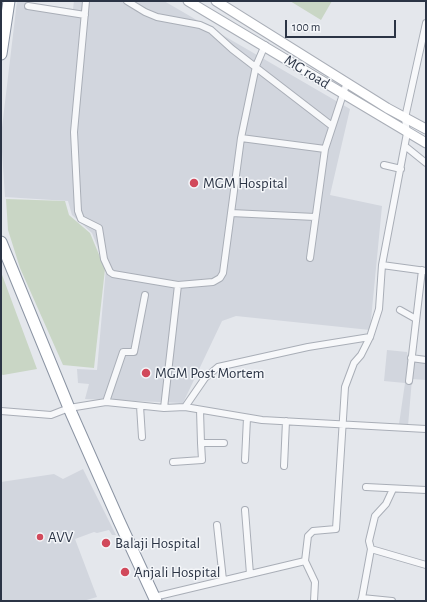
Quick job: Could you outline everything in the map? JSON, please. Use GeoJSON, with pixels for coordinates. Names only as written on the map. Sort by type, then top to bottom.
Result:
{"type":"FeatureCollection","features":[{"type":"Feature","properties":{"kind":"highway"},"geometry":{"type":"LineString","coordinates":[[1,54],[8,1]]}},
{"type":"Feature","properties":{"kind":"highway"},"geometry":{"type":"LineString","coordinates":[[1,242],[70,408],[155,600]]}},
{"type":"Feature","properties":{"kind":"main road","name":"MG road"},"geometry":{"type":"LineString","coordinates":[[188,1],[265,45],[342,94],[426,143]]}},
{"type":"Feature","properties":{"kind":"main road","name":"MG road"},"geometry":{"type":"LineString","coordinates":[[216,1],[228,4],[347,82],[405,118],[426,129]]}},
{"type":"Feature","properties":{"kind":"street"},"geometry":{"type":"LineString","coordinates":[[86,1],[74,132],[79,216],[99,228],[104,259],[110,272],[178,285],[213,282],[220,278],[223,273],[241,138],[256,66],[265,45]]}},
{"type":"Feature","properties":{"kind":"street"},"geometry":{"type":"LineString","coordinates":[[128,1],[145,12],[205,27],[332,126]]}},
{"type":"Feature","properties":{"kind":"street"},"geometry":{"type":"LineString","coordinates":[[28,6],[85,15]]}},
{"type":"Feature","properties":{"kind":"street"},"geometry":{"type":"LineString","coordinates":[[314,601],[315,582],[305,562],[308,536],[311,532],[336,529],[345,387],[354,363],[361,355],[370,337],[379,309],[382,265],[407,133],[405,118],[426,26]]}},
{"type":"Feature","properties":{"kind":"street"},"geometry":{"type":"LineString","coordinates":[[419,55],[426,57]]}},
{"type":"Feature","properties":{"kind":"street"},"geometry":{"type":"LineString","coordinates":[[310,258],[325,149],[347,82]]}},
{"type":"Feature","properties":{"kind":"street"},"geometry":{"type":"LineString","coordinates":[[241,138],[325,149]]}},
{"type":"Feature","properties":{"kind":"street"},"geometry":{"type":"LineString","coordinates":[[405,146],[426,163]]}},
{"type":"Feature","properties":{"kind":"street"},"geometry":{"type":"LineString","coordinates":[[384,165],[401,168]]}},
{"type":"Feature","properties":{"kind":"street"},"geometry":{"type":"LineString","coordinates":[[230,213],[315,217]]}},
{"type":"Feature","properties":{"kind":"street"},"geometry":{"type":"LineString","coordinates":[[382,265],[424,271],[416,318],[409,381]]}},
{"type":"Feature","properties":{"kind":"street"},"geometry":{"type":"LineString","coordinates":[[164,408],[178,285]]}},
{"type":"Feature","properties":{"kind":"street"},"geometry":{"type":"LineString","coordinates":[[106,402],[123,352],[134,352],[145,295]]}},
{"type":"Feature","properties":{"kind":"street"},"geometry":{"type":"LineString","coordinates":[[400,310],[416,318]]}},
{"type":"Feature","properties":{"kind":"street"},"geometry":{"type":"LineString","coordinates":[[185,407],[205,378],[218,367],[308,347],[370,337]]}},
{"type":"Feature","properties":{"kind":"street"},"geometry":{"type":"LineString","coordinates":[[411,358],[426,360]]}},
{"type":"Feature","properties":{"kind":"street"},"geometry":{"type":"LineString","coordinates":[[1,411],[51,415],[70,408],[106,402],[164,408],[185,407],[247,418],[426,429]]}},
{"type":"Feature","properties":{"kind":"street"},"geometry":{"type":"LineString","coordinates":[[140,406],[142,437]]}},
{"type":"Feature","properties":{"kind":"street"},"geometry":{"type":"LineString","coordinates":[[173,462],[202,460],[200,410]]}},
{"type":"Feature","properties":{"kind":"street"},"geometry":{"type":"LineString","coordinates":[[245,460],[247,418]]}},
{"type":"Feature","properties":{"kind":"street"},"geometry":{"type":"LineString","coordinates":[[284,466],[286,421]]}},
{"type":"Feature","properties":{"kind":"street"},"geometry":{"type":"LineString","coordinates":[[201,443],[224,443]]}},
{"type":"Feature","properties":{"kind":"street"},"geometry":{"type":"LineString","coordinates":[[366,487],[426,490]]}},
{"type":"Feature","properties":{"kind":"street"},"geometry":{"type":"LineString","coordinates":[[392,601],[361,600],[371,550],[369,541],[375,516],[386,504],[393,489]]}},
{"type":"Feature","properties":{"kind":"street"},"geometry":{"type":"LineString","coordinates":[[245,510],[250,574]]}},
{"type":"Feature","properties":{"kind":"street"},"geometry":{"type":"LineString","coordinates":[[217,525],[224,580]]}},
{"type":"Feature","properties":{"kind":"street"},"geometry":{"type":"LineString","coordinates":[[371,550],[426,565]]}},
{"type":"Feature","properties":{"kind":"street"},"geometry":{"type":"LineString","coordinates":[[155,600],[224,580],[305,562]]}},
{"type":"Feature","properties":{"kind":"shaded area"},"geometry":{"type":"Polygon","coordinates":[[[17,1],[73,9],[74,1],[164,1],[350,109],[330,195],[382,206],[370,330],[236,316],[222,321],[183,403],[85,399],[89,384],[78,383],[77,369],[97,370],[106,268],[92,233],[72,215],[68,201],[5,197],[1,136],[17,1]]]}},
{"type":"Feature","properties":{"kind":"shaded area"},"geometry":{"type":"Polygon","coordinates":[[[387,350],[407,352],[409,360],[426,362],[426,380],[412,379],[408,426],[399,424],[405,383],[384,381],[387,350]]]}},
{"type":"Feature","properties":{"kind":"shaded area","name":"AVV"},"geometry":{"type":"Polygon","coordinates":[[[83,469],[116,535],[112,535],[109,530],[97,533],[94,532],[75,539],[97,597],[83,601],[1,601],[1,482],[54,474],[63,479],[83,469]]]}},
{"type":"Feature","properties":{"kind":"green space"},"geometry":{"type":"Polygon","coordinates":[[[290,1],[332,1],[321,20],[290,1]]]}},
{"type":"Feature","properties":{"kind":"green space"},"geometry":{"type":"Polygon","coordinates":[[[6,199],[65,201],[69,215],[90,233],[105,269],[94,368],[63,365],[20,268],[8,230],[6,199]]]}},
{"type":"Feature","properties":{"kind":"green space"},"geometry":{"type":"Polygon","coordinates":[[[1,272],[37,369],[3,375],[1,374],[1,272]]]}},
{"type":"Feature","properties":{"kind":"place","name":"MGM Hospital"},"geometry":{"type":"Point","coordinates":[194,183]}},
{"type":"Feature","properties":{"kind":"place","name":"MGM Post Mortem"},"geometry":{"type":"Point","coordinates":[146,373]}},
{"type":"Feature","properties":{"kind":"place","name":"AVV"},"geometry":{"type":"Point","coordinates":[40,537]}},
{"type":"Feature","properties":{"kind":"place","name":"Balaji Hospital"},"geometry":{"type":"Point","coordinates":[106,543]}},
{"type":"Feature","properties":{"kind":"place","name":"Anjali Hospital"},"geometry":{"type":"Point","coordinates":[125,572]}}]}
